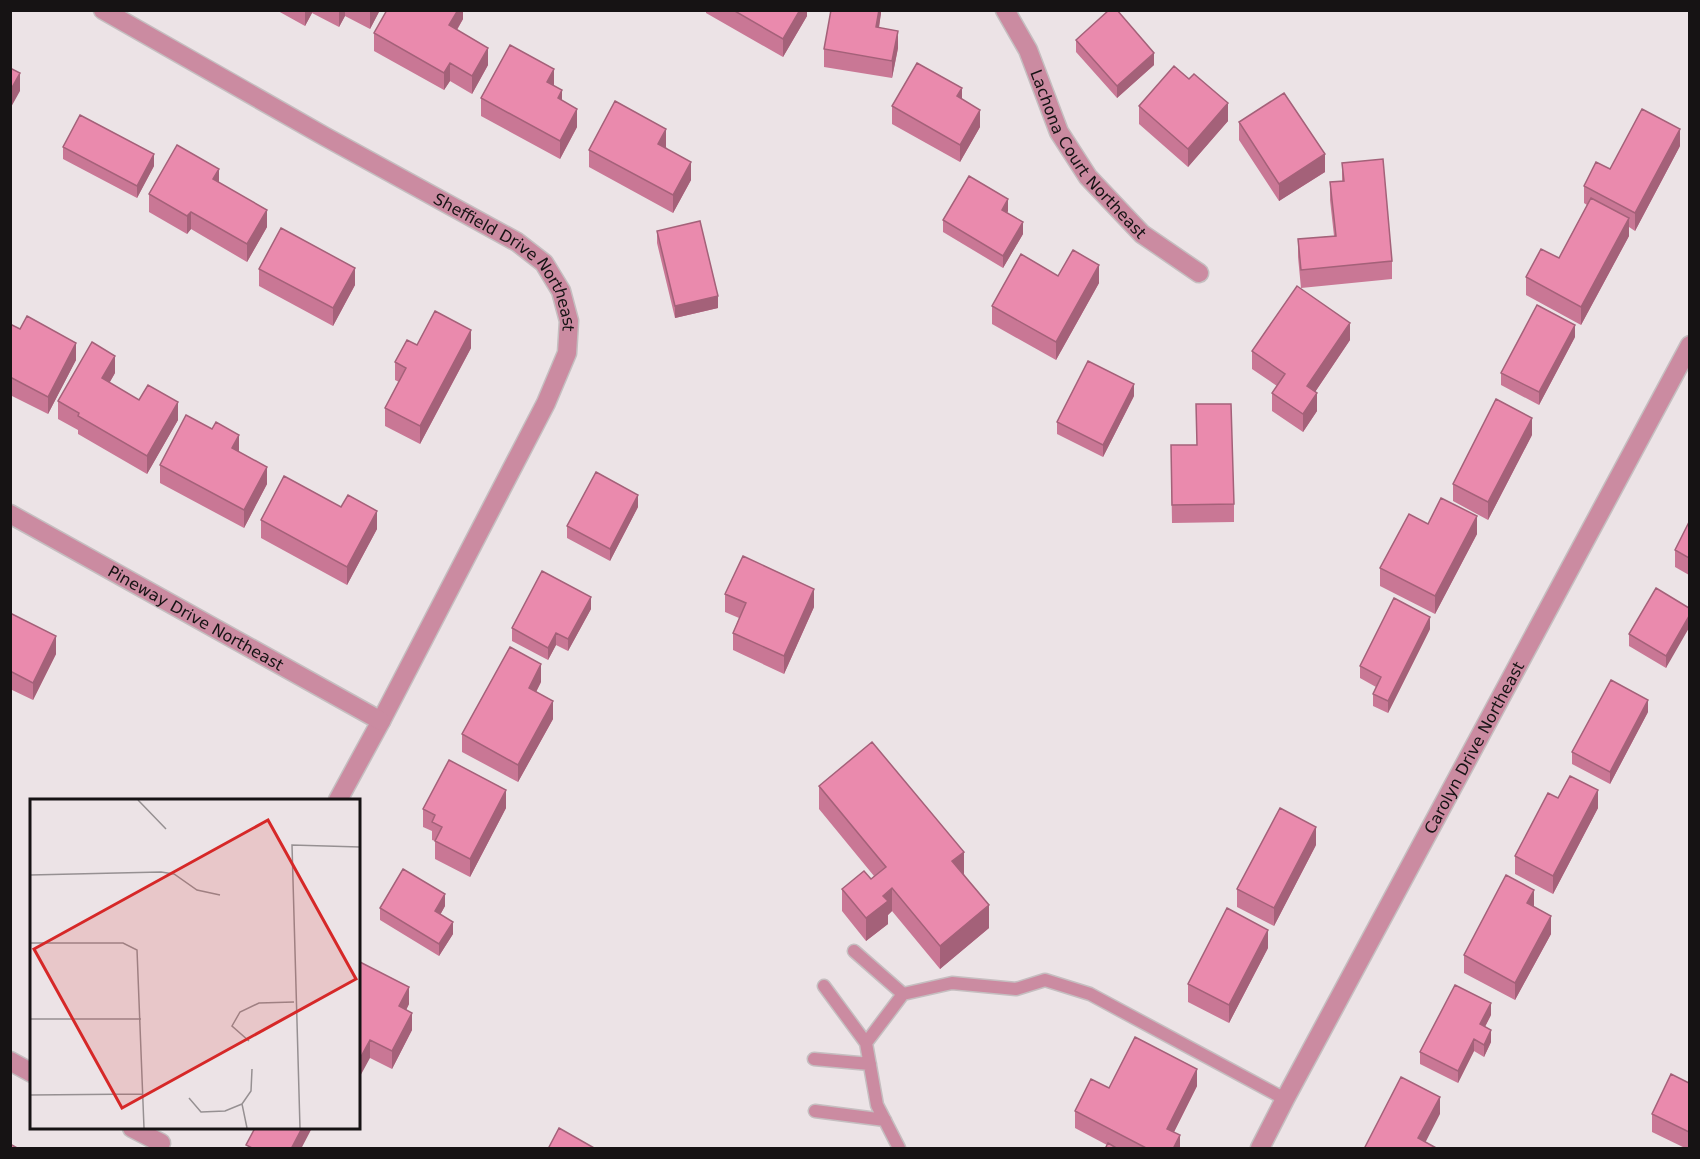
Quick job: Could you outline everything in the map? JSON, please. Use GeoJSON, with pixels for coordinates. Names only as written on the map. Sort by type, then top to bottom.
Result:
{"type":"FeatureCollection","features":[{"type":"Feature","properties":{"kind":"street","name":"Sheffield Drive Northeast"},"geometry":{"type":"LineString","coordinates":[[103,10],[324,136],[517,242],[544,263],[561,291],[569,321],[567,353],[546,403],[339,799]]}},
{"type":"Feature","properties":{"kind":"street","name":"Lachona Court Northeast"},"geometry":{"type":"LineString","coordinates":[[1005,10],[1028,50],[1059,132],[1088,177],[1142,234],[1199,273]]}},
{"type":"Feature","properties":{"kind":"street","name":"Carolyn Drive Northeast"},"geometry":{"type":"LineString","coordinates":[[1260,1149],[1689,345]]}},
{"type":"Feature","properties":{"kind":"street","name":"Pineway Drive Northeast"},"geometry":{"type":"LineString","coordinates":[[10,514],[381,722]]}},
{"type":"Feature","properties":{"kind":"street"},"geometry":{"type":"LineString","coordinates":[[10,1061],[30,1072]]}},
{"type":"Feature","properties":{"kind":"street"},"geometry":{"type":"LineString","coordinates":[[134,1129],[162,1140]]}},
{"type":"Feature","properties":{"kind":"lane"},"geometry":{"type":"LineString","coordinates":[[854,951],[903,994]]}},
{"type":"Feature","properties":{"kind":"lane"},"geometry":{"type":"LineString","coordinates":[[866,1043],[903,994],[952,983],[1016,989],[1045,980],[1090,993],[1285,1100]]}},
{"type":"Feature","properties":{"kind":"lane"},"geometry":{"type":"LineString","coordinates":[[824,986],[866,1043],[877,1105],[899,1149]]}},
{"type":"Feature","properties":{"kind":"lane"},"geometry":{"type":"LineString","coordinates":[[813,1059],[870,1064]]}},
{"type":"Feature","properties":{"kind":"lane"},"geometry":{"type":"LineString","coordinates":[[815,1111],[885,1119]]}},
{"type":"Feature","properties":{"kind":"building"},"geometry":{"type":"Polygon","coordinates":[[[387,10],[458,10],[449,25],[488,48],[472,76],[450,63],[444,73],[374,33],[387,10]]]}},
{"type":"Feature","properties":{"kind":"building"},"geometry":{"type":"Polygon","coordinates":[[[733,10],[800,10],[783,39],[733,10]]]}},
{"type":"Feature","properties":{"kind":"building"},"geometry":{"type":"Polygon","coordinates":[[[831,10],[879,10],[876,27],[898,31],[892,61],[824,49],[831,10]]]}},
{"type":"Feature","properties":{"kind":"building"},"geometry":{"type":"Polygon","coordinates":[[[1109,10],[1117,10],[1154,53],[1117,86],[1076,40],[1109,10]]]}},
{"type":"Feature","properties":{"kind":"building"},"geometry":{"type":"Polygon","coordinates":[[[510,45],[554,69],[547,82],[562,90],[558,98],[577,109],[560,141],[481,98],[510,45]]]}},
{"type":"Feature","properties":{"kind":"building"},"geometry":{"type":"Polygon","coordinates":[[[917,63],[962,88],[957,96],[980,110],[960,145],[892,106],[917,63]]]}},
{"type":"Feature","properties":{"kind":"building"},"geometry":{"type":"Polygon","coordinates":[[[1174,66],[1189,79],[1194,74],[1228,103],[1188,149],[1139,106],[1174,66]]]}},
{"type":"Feature","properties":{"kind":"building"},"geometry":{"type":"Polygon","coordinates":[[[10,68],[20,73],[10,91],[10,68]]]}},
{"type":"Feature","properties":{"kind":"building"},"geometry":{"type":"Polygon","coordinates":[[[1284,93],[1325,154],[1279,184],[1239,122],[1284,93]]]}},
{"type":"Feature","properties":{"kind":"building"},"geometry":{"type":"Polygon","coordinates":[[[615,101],[666,129],[658,144],[691,162],[673,195],[589,150],[615,101]]]}},
{"type":"Feature","properties":{"kind":"building"},"geometry":{"type":"Polygon","coordinates":[[[1642,109],[1680,129],[1635,213],[1584,186],[1596,162],[1610,169],[1642,109]]]}},
{"type":"Feature","properties":{"kind":"building"},"geometry":{"type":"Polygon","coordinates":[[[80,115],[154,154],[137,186],[63,147],[80,115]]]}},
{"type":"Feature","properties":{"kind":"building"},"geometry":{"type":"Polygon","coordinates":[[[177,145],[219,169],[213,179],[267,210],[247,244],[191,212],[187,216],[149,194],[177,145]]]}},
{"type":"Feature","properties":{"kind":"building"},"geometry":{"type":"Polygon","coordinates":[[[1383,159],[1392,261],[1301,270],[1298,239],[1336,236],[1330,182],[1344,181],[1342,163],[1383,159]]]}},
{"type":"Feature","properties":{"kind":"building"},"geometry":{"type":"Polygon","coordinates":[[[969,176],[1008,199],[1002,210],[1023,222],[1003,256],[943,220],[969,176]]]}},
{"type":"Feature","properties":{"kind":"building"},"geometry":{"type":"Polygon","coordinates":[[[1591,198],[1629,218],[1581,307],[1526,277],[1541,249],[1559,258],[1591,198]]]}},
{"type":"Feature","properties":{"kind":"building"},"geometry":{"type":"Polygon","coordinates":[[[700,221],[718,296],[675,306],[657,231],[700,221]]]}},
{"type":"Feature","properties":{"kind":"building"},"geometry":{"type":"Polygon","coordinates":[[[281,228],[355,268],[333,308],[259,269],[281,228]]]}},
{"type":"Feature","properties":{"kind":"building"},"geometry":{"type":"Polygon","coordinates":[[[1073,250],[1099,265],[1056,342],[992,306],[1021,254],[1058,276],[1073,250]]]}},
{"type":"Feature","properties":{"kind":"building"},"geometry":{"type":"Polygon","coordinates":[[[1297,286],[1350,323],[1307,386],[1317,393],[1303,414],[1272,393],[1285,374],[1252,351],[1297,286]]]}},
{"type":"Feature","properties":{"kind":"building"},"geometry":{"type":"Polygon","coordinates":[[[1537,305],[1575,325],[1539,392],[1501,373],[1537,305]]]}},
{"type":"Feature","properties":{"kind":"building"},"geometry":{"type":"Polygon","coordinates":[[[435,311],[471,330],[420,426],[385,408],[406,368],[395,362],[407,340],[417,345],[435,311]]]}},
{"type":"Feature","properties":{"kind":"building"},"geometry":{"type":"Polygon","coordinates":[[[27,316],[76,343],[48,397],[10,377],[10,324],[20,329],[27,316]]]}},
{"type":"Feature","properties":{"kind":"building"},"geometry":{"type":"Polygon","coordinates":[[[92,342],[115,356],[102,378],[139,400],[148,385],[178,402],[147,456],[78,416],[79,413],[58,401],[92,342]]]}},
{"type":"Feature","properties":{"kind":"building"},"geometry":{"type":"Polygon","coordinates":[[[1088,361],[1134,384],[1103,445],[1057,422],[1088,361]]]}},
{"type":"Feature","properties":{"kind":"building"},"geometry":{"type":"Polygon","coordinates":[[[1496,399],[1532,418],[1488,502],[1453,484],[1496,399]]]}},
{"type":"Feature","properties":{"kind":"building"},"geometry":{"type":"Polygon","coordinates":[[[1196,404],[1231,404],[1234,504],[1172,505],[1171,445],[1197,445],[1196,404]]]}},
{"type":"Feature","properties":{"kind":"building"},"geometry":{"type":"Polygon","coordinates":[[[186,415],[212,429],[216,422],[239,435],[232,448],[267,467],[244,510],[160,465],[186,415]]]}},
{"type":"Feature","properties":{"kind":"building"},"geometry":{"type":"Polygon","coordinates":[[[596,472],[638,495],[610,549],[567,526],[596,472]]]}},
{"type":"Feature","properties":{"kind":"building"},"geometry":{"type":"Polygon","coordinates":[[[284,476],[341,507],[348,495],[377,511],[347,567],[261,520],[284,476]]]}},
{"type":"Feature","properties":{"kind":"building"},"geometry":{"type":"Polygon","coordinates":[[[1441,498],[1477,516],[1435,596],[1380,568],[1409,514],[1428,524],[1441,498]]]}},
{"type":"Feature","properties":{"kind":"building"},"geometry":{"type":"Polygon","coordinates":[[[1689,522],[1689,558],[1675,550],[1689,522]]]}},
{"type":"Feature","properties":{"kind":"building"},"geometry":{"type":"Polygon","coordinates":[[[743,556],[814,589],[784,656],[733,633],[746,603],[725,594],[743,556]]]}},
{"type":"Feature","properties":{"kind":"building"},"geometry":{"type":"Polygon","coordinates":[[[542,571],[591,597],[568,639],[556,633],[548,648],[512,628],[542,571]]]}},
{"type":"Feature","properties":{"kind":"building"},"geometry":{"type":"Polygon","coordinates":[[[1656,588],[1689,608],[1689,616],[1666,656],[1629,634],[1656,588]]]}},
{"type":"Feature","properties":{"kind":"building"},"geometry":{"type":"Polygon","coordinates":[[[1394,598],[1430,617],[1388,701],[1373,694],[1381,677],[1360,666],[1394,598]]]}},
{"type":"Feature","properties":{"kind":"building"},"geometry":{"type":"Polygon","coordinates":[[[10,613],[56,636],[33,683],[10,671],[10,613]]]}},
{"type":"Feature","properties":{"kind":"building"},"geometry":{"type":"Polygon","coordinates":[[[510,647],[541,664],[529,688],[553,701],[518,765],[462,734],[510,647]]]}},
{"type":"Feature","properties":{"kind":"building"},"geometry":{"type":"Polygon","coordinates":[[[1611,680],[1648,700],[1610,772],[1572,752],[1611,680]]]}},
{"type":"Feature","properties":{"kind":"building"},"geometry":{"type":"Polygon","coordinates":[[[872,742],[964,852],[952,861],[989,905],[940,946],[892,888],[883,896],[888,901],[866,918],[842,889],[864,871],[871,879],[886,867],[819,786],[872,742]]]}},
{"type":"Feature","properties":{"kind":"building"},"geometry":{"type":"Polygon","coordinates":[[[449,760],[506,790],[470,859],[435,841],[442,827],[432,822],[435,815],[423,809],[449,760]]]}},
{"type":"Feature","properties":{"kind":"building"},"geometry":{"type":"Polygon","coordinates":[[[1570,776],[1598,790],[1553,876],[1515,856],[1548,793],[1558,798],[1570,776]]]}},
{"type":"Feature","properties":{"kind":"building"},"geometry":{"type":"Polygon","coordinates":[[[1280,808],[1316,827],[1274,908],[1237,889],[1280,808]]]}},
{"type":"Feature","properties":{"kind":"building"},"geometry":{"type":"Polygon","coordinates":[[[403,869],[445,894],[435,911],[453,922],[439,944],[380,908],[403,869]]]}},
{"type":"Feature","properties":{"kind":"building"},"geometry":{"type":"Polygon","coordinates":[[[1506,875],[1534,890],[1527,903],[1551,916],[1515,983],[1464,955],[1506,875]]]}},
{"type":"Feature","properties":{"kind":"building"},"geometry":{"type":"Polygon","coordinates":[[[1227,908],[1268,930],[1229,1005],[1188,984],[1227,908]]]}},
{"type":"Feature","properties":{"kind":"building"},"geometry":{"type":"Polygon","coordinates":[[[360,962],[409,987],[399,1006],[412,1013],[392,1051],[370,1040],[360,1058],[360,962]]]}},
{"type":"Feature","properties":{"kind":"building"},"geometry":{"type":"Polygon","coordinates":[[[1455,985],[1491,1003],[1480,1024],[1491,1030],[1484,1045],[1474,1039],[1458,1071],[1420,1052],[1455,985]]]}},
{"type":"Feature","properties":{"kind":"building"},"geometry":{"type":"Polygon","coordinates":[[[1135,1037],[1197,1069],[1167,1129],[1180,1135],[1173,1149],[1148,1149],[1075,1111],[1091,1079],[1109,1088],[1135,1037]]]}},
{"type":"Feature","properties":{"kind":"building"},"geometry":{"type":"Polygon","coordinates":[[[1671,1074],[1689,1083],[1689,1132],[1652,1114],[1671,1074]]]}},
{"type":"Feature","properties":{"kind":"building"},"geometry":{"type":"Polygon","coordinates":[[[1401,1077],[1440,1097],[1418,1138],[1438,1149],[1364,1149],[1401,1077]]]}},
{"type":"Feature","properties":{"kind":"building"},"geometry":{"type":"Polygon","coordinates":[[[559,1128],[596,1149],[548,1149],[559,1128]]]}},
{"type":"Feature","properties":{"kind":"building"},"geometry":{"type":"Polygon","coordinates":[[[254,1129],[301,1129],[291,1149],[254,1149],[246,1145],[254,1129]]]}},
{"type":"Feature","properties":{"kind":"building"},"geometry":{"type":"Polygon","coordinates":[[[1108,1143],[1118,1149],[1105,1149],[1108,1143]]]}}]}
